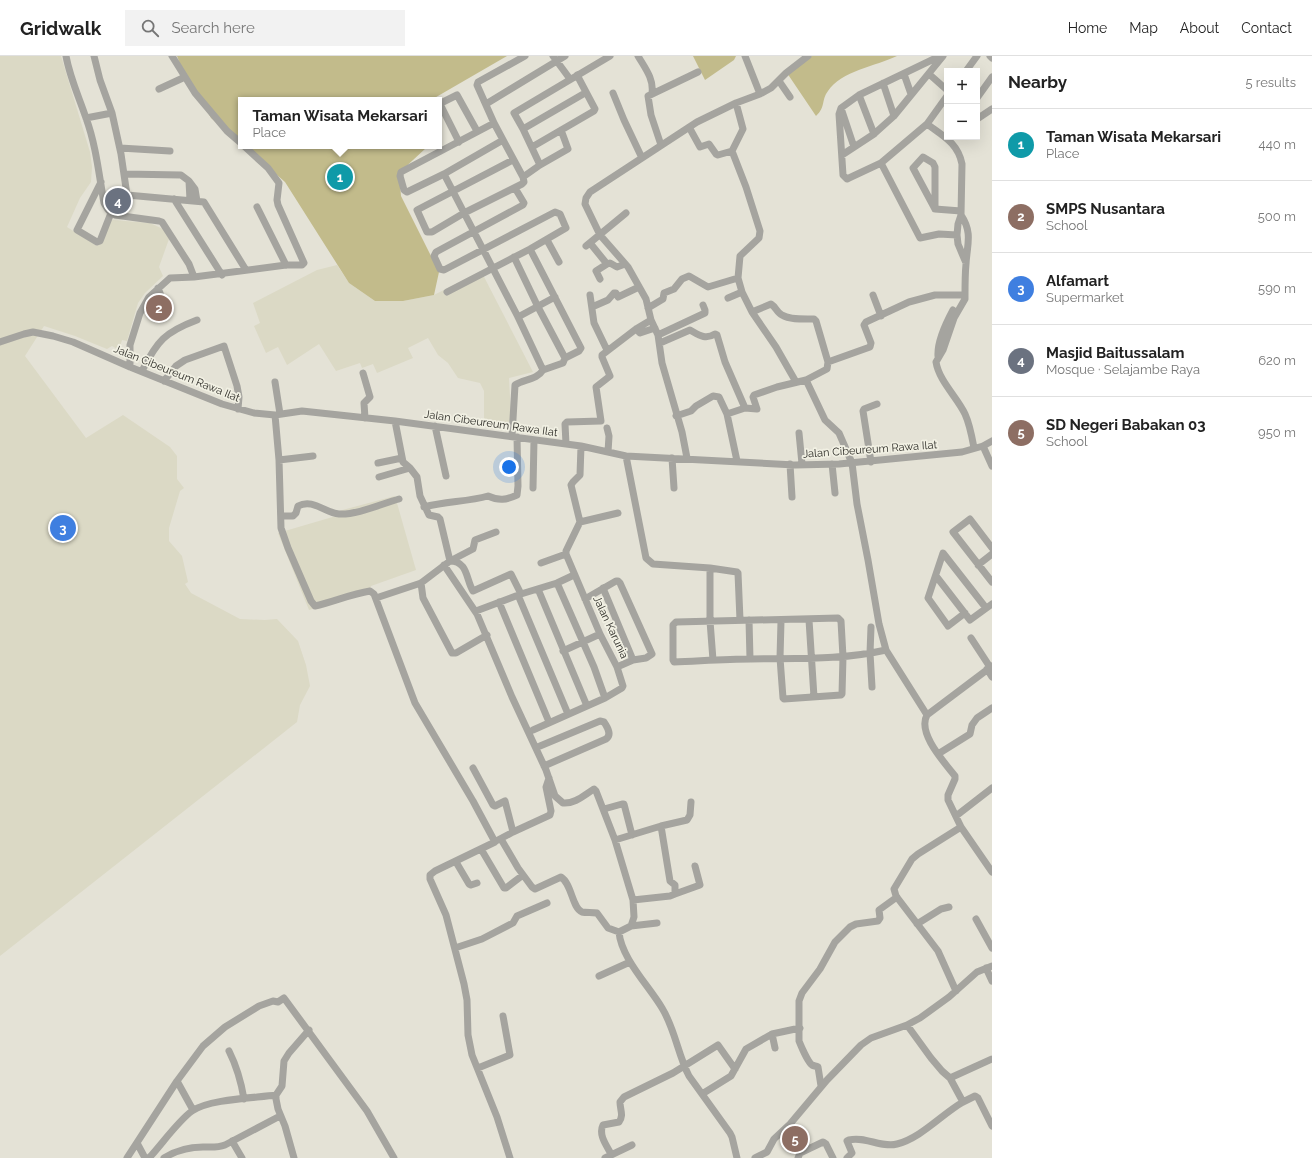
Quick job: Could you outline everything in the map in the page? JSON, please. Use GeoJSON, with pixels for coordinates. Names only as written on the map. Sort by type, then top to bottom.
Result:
{"type":"FeatureCollection","features":[{"type":"Feature","properties":{"kind":"street"},"geometry":{"type":"LineString","coordinates":[[66,56],[74,87],[86,118],[101,182],[104,203],[115,216],[162,222],[189,264],[194,278]]}},
{"type":"Feature","properties":{"kind":"street"},"geometry":{"type":"LineString","coordinates":[[94,56],[100,80],[112,113],[120,148],[127,195]]}},
{"type":"Feature","properties":{"kind":"street"},"geometry":{"type":"LineString","coordinates":[[172,56],[195,93],[227,131],[238,140]]}},
{"type":"Feature","properties":{"kind":"street"},"geometry":{"type":"LineString","coordinates":[[513,160],[418,209],[416,212],[426,230],[429,232],[524,182],[523,177],[494,123],[477,86],[478,82],[525,56]]}},
{"type":"Feature","properties":{"kind":"street"},"geometry":{"type":"LineString","coordinates":[[486,104],[554,59],[565,56]]}},
{"type":"Feature","properties":{"kind":"street"},"geometry":{"type":"LineString","coordinates":[[540,165],[523,129],[514,115],[514,112],[610,56]]}},
{"type":"Feature","properties":{"kind":"street"},"geometry":{"type":"LineString","coordinates":[[638,56],[650,76],[653,86],[652,93]]}},
{"type":"Feature","properties":{"kind":"street"},"geometry":{"type":"LineString","coordinates":[[745,56],[760,94]]}},
{"type":"Feature","properties":{"kind":"street"},"geometry":{"type":"LineString","coordinates":[[687,458],[682,432],[676,416],[662,363],[658,335],[651,320],[646,299],[626,264],[600,235],[585,204],[586,198],[590,192],[688,127],[736,103],[771,88],[786,73],[808,56]]}},
{"type":"Feature","properties":{"kind":"street"},"geometry":{"type":"LineString","coordinates":[[942,56],[859,95],[841,108],[839,114],[843,175],[847,179],[881,163],[926,124],[944,100]]}},
{"type":"Feature","properties":{"kind":"street"},"geometry":{"type":"LineString","coordinates":[[842,155],[874,134],[894,116],[942,56]]}},
{"type":"Feature","properties":{"kind":"street"},"geometry":{"type":"LineString","coordinates":[[968,68],[977,56]]}},
{"type":"Feature","properties":{"kind":"street"},"geometry":{"type":"LineString","coordinates":[[532,147],[594,111],[585,93],[573,77],[554,59]]}},
{"type":"Feature","properties":{"kind":"street"},"geometry":{"type":"LineString","coordinates":[[661,145],[651,115],[648,97],[652,93],[698,72]]}},
{"type":"Feature","properties":{"kind":"street"},"geometry":{"type":"LineString","coordinates":[[904,74],[912,94]]}},
{"type":"Feature","properties":{"kind":"street"},"geometry":{"type":"LineString","coordinates":[[929,74],[944,87]]}},
{"type":"Feature","properties":{"kind":"street"},"geometry":{"type":"LineString","coordinates":[[159,89],[185,77]]}},
{"type":"Feature","properties":{"kind":"street"},"geometry":{"type":"LineString","coordinates":[[980,94],[992,77]]}},
{"type":"Feature","properties":{"kind":"street"},"geometry":{"type":"LineString","coordinates":[[779,81],[790,97]]}},
{"type":"Feature","properties":{"kind":"street"},"geometry":{"type":"LineString","coordinates":[[883,84],[894,116]]}},
{"type":"Feature","properties":{"kind":"street"},"geometry":{"type":"LineString","coordinates":[[985,87],[992,92]]}},
{"type":"Feature","properties":{"kind":"street"},"geometry":{"type":"LineString","coordinates":[[523,129],[585,93]]}},
{"type":"Feature","properties":{"kind":"street"},"geometry":{"type":"LineString","coordinates":[[613,93],[642,158]]}},
{"type":"Feature","properties":{"kind":"street"},"geometry":{"type":"LineString","coordinates":[[442,102],[457,95],[477,131]]}},
{"type":"Feature","properties":{"kind":"street"},"geometry":{"type":"LineString","coordinates":[[859,95],[874,134]]}},
{"type":"Feature","properties":{"kind":"street"},"geometry":{"type":"LineString","coordinates":[[688,127],[700,147],[709,144],[718,155],[732,151],[743,130],[736,103]]}},
{"type":"Feature","properties":{"kind":"street"},"geometry":{"type":"LineString","coordinates":[[841,108],[854,147]]}},
{"type":"Feature","properties":{"kind":"street"},"geometry":{"type":"LineString","coordinates":[[980,117],[992,109]]}},
{"type":"Feature","properties":{"kind":"street"},"geometry":{"type":"LineString","coordinates":[[442,110],[459,142]]}},
{"type":"Feature","properties":{"kind":"street"},"geometry":{"type":"LineString","coordinates":[[86,118],[112,113]]}},
{"type":"Feature","properties":{"kind":"street"},"geometry":{"type":"LineString","coordinates":[[442,148],[459,142],[494,123]]}},
{"type":"Feature","properties":{"kind":"street"},"geometry":{"type":"LineString","coordinates":[[926,124],[952,142],[961,159],[961,213],[957,235],[958,244],[966,263]]}},
{"type":"Feature","properties":{"kind":"street"},"geometry":{"type":"LineString","coordinates":[[523,177],[540,165],[568,149],[561,130]]}},
{"type":"Feature","properties":{"kind":"street"},"geometry":{"type":"LineString","coordinates":[[440,149],[402,172],[400,176],[404,190],[407,192],[444,174],[503,140]]}},
{"type":"Feature","properties":{"kind":"street"},"geometry":{"type":"LineString","coordinates":[[120,148],[170,151]]}},
{"type":"Feature","properties":{"kind":"street"},"geometry":{"type":"LineString","coordinates":[[130,367],[130,345],[140,313],[149,297],[170,278],[194,278],[222,275],[246,270],[286,265],[302,265],[304,262],[278,205],[277,200],[279,183],[268,168],[247,149]]}},
{"type":"Feature","properties":{"kind":"street"},"geometry":{"type":"LineString","coordinates":[[732,151],[760,231],[759,238],[740,256],[738,278],[742,292],[752,312],[776,347],[796,382]]}},
{"type":"Feature","properties":{"kind":"street"},"geometry":{"type":"LineString","coordinates":[[923,157],[933,163],[934,167],[935,209],[913,168],[923,157]]}},
{"type":"Feature","properties":{"kind":"street"},"geometry":{"type":"LineString","coordinates":[[881,163],[920,238],[939,234],[957,235]]}},
{"type":"Feature","properties":{"kind":"street"},"geometry":{"type":"LineString","coordinates":[[124,174],[181,175],[189,180],[195,189],[193,200]]}},
{"type":"Feature","properties":{"kind":"street"},"geometry":{"type":"LineString","coordinates":[[444,174],[518,317],[543,370]]}},
{"type":"Feature","properties":{"kind":"street"},"geometry":{"type":"LineString","coordinates":[[101,182],[77,229],[78,231],[97,242],[100,241],[111,213]]}},
{"type":"Feature","properties":{"kind":"street"},"geometry":{"type":"LineString","coordinates":[[447,292],[547,240],[566,228],[560,214],[555,212],[444,270],[440,269],[434,256],[436,252],[523,205],[524,203],[515,188]]}},
{"type":"Feature","properties":{"kind":"street"},"geometry":{"type":"LineString","coordinates":[[103,197],[127,195],[202,201],[246,270]]}},
{"type":"Feature","properties":{"kind":"street"},"geometry":{"type":"LineString","coordinates":[[174,199],[222,275]]}},
{"type":"Feature","properties":{"kind":"street"},"geometry":{"type":"LineString","coordinates":[[257,207],[286,265]]}},
{"type":"Feature","properties":{"kind":"street"},"geometry":{"type":"LineString","coordinates":[[935,209],[961,213]]}},
{"type":"Feature","properties":{"kind":"street"},"geometry":{"type":"LineString","coordinates":[[607,264],[588,244],[626,213]]}},
{"type":"Feature","properties":{"kind":"street"},"geometry":{"type":"LineString","coordinates":[[961,213],[968,228],[969,238],[964,299],[954,318],[943,350],[938,356],[936,362],[940,375],[965,414],[970,427],[974,448]]}},
{"type":"Feature","properties":{"kind":"street"},"geometry":{"type":"LineString","coordinates":[[547,240],[559,262]]}},
{"type":"Feature","properties":{"kind":"street"},"geometry":{"type":"LineString","coordinates":[[424,507],[441,502],[464,501],[488,496],[494,500],[502,500],[517,495],[518,480],[514,437],[515,385],[541,374],[543,370],[563,363],[565,358],[579,351],[581,348],[530,249]]}},
{"type":"Feature","properties":{"kind":"street"},"geometry":{"type":"LineString","coordinates":[[514,257],[565,358]]}},
{"type":"Feature","properties":{"kind":"street"},"geometry":{"type":"LineString","coordinates":[[600,279],[595,273],[596,271],[609,262],[617,267],[626,264]]}},
{"type":"Feature","properties":{"kind":"street"},"geometry":{"type":"LineString","coordinates":[[648,308],[663,299],[664,292],[673,289],[682,280],[689,276],[708,287],[738,278]]}},
{"type":"Feature","properties":{"kind":"street"},"geometry":{"type":"LineString","coordinates":[[592,307],[608,300],[614,293],[616,293],[618,297],[640,287]]}},
{"type":"Feature","properties":{"kind":"street"},"geometry":{"type":"LineString","coordinates":[[158,288],[166,308]]}},
{"type":"Feature","properties":{"kind":"street"},"geometry":{"type":"LineString","coordinates":[[728,298],[742,292]]}},
{"type":"Feature","properties":{"kind":"street"},"geometry":{"type":"LineString","coordinates":[[828,362],[870,347],[871,343],[864,325],[866,322],[909,302],[935,294],[964,294]]}},
{"type":"Feature","properties":{"kind":"street"},"geometry":{"type":"LineString","coordinates":[[590,295],[594,323],[607,350]]}},
{"type":"Feature","properties":{"kind":"street"},"geometry":{"type":"LineString","coordinates":[[873,296],[881,316]]}},
{"type":"Feature","properties":{"kind":"street"},"geometry":{"type":"LineString","coordinates":[[518,317],[555,297]]}},
{"type":"Feature","properties":{"kind":"street"},"geometry":{"type":"LineString","coordinates":[[727,414],[746,408],[755,409],[757,408],[753,397],[754,395],[766,390],[806,380],[827,369],[828,362],[817,324],[814,319],[787,317],[780,314],[774,305],[771,304],[752,312]]}},
{"type":"Feature","properties":{"kind":"street"},"geometry":{"type":"LineString","coordinates":[[658,335],[705,314],[703,305]]}},
{"type":"Feature","properties":{"kind":"street"},"geometry":{"type":"LineString","coordinates":[[142,371],[151,354],[163,338],[197,320]]}},
{"type":"Feature","properties":{"kind":"street"},"geometry":{"type":"LineString","coordinates":[[566,444],[565,424],[567,422],[601,421],[596,387],[610,376],[602,357],[604,353],[636,329],[651,320]]}},
{"type":"Feature","properties":{"kind":"street"},"geometry":{"type":"LineString","coordinates":[[636,329],[640,333],[658,335],[690,330],[705,337],[710,337],[715,334],[717,335],[725,362],[746,408]]}},
{"type":"Feature","properties":{"kind":"street","name":"Jalan Cibeureum Rawa Ilat"},"geometry":{"type":"LineString","coordinates":[[0,342],[33,332],[53,336],[73,342],[222,404],[254,413],[277,414],[302,412],[395,421],[581,446],[626,456],[790,464],[832,464],[871,462],[956,453],[983,446],[992,441]]}},
{"type":"Feature","properties":{"kind":"street"},"geometry":{"type":"LineString","coordinates":[[164,381],[176,366],[185,360],[224,346],[237,386],[239,397],[238,409]]}},
{"type":"Feature","properties":{"kind":"street"},"geometry":{"type":"LineString","coordinates":[[363,373],[370,397],[364,403],[365,418]]}},
{"type":"Feature","properties":{"kind":"street"},"geometry":{"type":"LineString","coordinates":[[806,380],[825,420],[839,433],[852,463],[861,524],[879,624],[886,650],[926,715]]}},
{"type":"Feature","properties":{"kind":"street"},"geometry":{"type":"LineString","coordinates":[[275,382],[281,528],[313,605],[315,606],[370,591],[373,593],[415,703],[498,841],[532,887],[535,888],[561,877],[564,878],[572,892],[578,909],[583,912],[597,913],[608,928],[619,932],[631,926],[657,923]]}},
{"type":"Feature","properties":{"kind":"street"},"geometry":{"type":"LineString","coordinates":[[676,416],[691,411],[696,406],[713,396],[719,397],[727,414],[737,461]]}},
{"type":"Feature","properties":{"kind":"street"},"geometry":{"type":"LineString","coordinates":[[871,462],[863,411],[864,409],[877,404]]}},
{"type":"Feature","properties":{"kind":"street"},"geometry":{"type":"LineString","coordinates":[[395,421],[404,463],[417,476],[418,487],[424,507],[429,516],[436,516],[440,519],[447,563],[478,611],[540,746],[546,765],[548,778],[555,796],[560,802],[567,804],[574,802],[594,789],[596,791],[615,840],[633,900],[634,917],[631,926]]}},
{"type":"Feature","properties":{"kind":"street"},"geometry":{"type":"LineString","coordinates":[[435,426],[446,476]]}},
{"type":"Feature","properties":{"kind":"street"},"geometry":{"type":"LineString","coordinates":[[607,428],[609,436],[608,452]]}},
{"type":"Feature","properties":{"kind":"street"},"geometry":{"type":"LineString","coordinates":[[799,433],[802,464]]}},
{"type":"Feature","properties":{"kind":"street"},"geometry":{"type":"LineString","coordinates":[[533,488],[534,440]]}},
{"type":"Feature","properties":{"kind":"street"},"geometry":{"type":"LineString","coordinates":[[541,563],[566,554],[566,551],[580,522],[571,488],[572,482],[580,475],[581,446]]}},
{"type":"Feature","properties":{"kind":"street"},"geometry":{"type":"LineString","coordinates":[[983,446],[992,466]]}},
{"type":"Feature","properties":{"kind":"street"},"geometry":{"type":"LineString","coordinates":[[279,460],[313,456]]}},
{"type":"Feature","properties":{"kind":"street"},"geometry":{"type":"LineString","coordinates":[[626,456],[646,558],[653,564],[735,571],[738,573],[740,620]]}},
{"type":"Feature","properties":{"kind":"street"},"geometry":{"type":"LineString","coordinates":[[378,463],[402,458]]}},
{"type":"Feature","properties":{"kind":"street"},"geometry":{"type":"LineString","coordinates":[[672,458],[674,488]]}},
{"type":"Feature","properties":{"kind":"street"},"geometry":{"type":"LineString","coordinates":[[790,464],[792,497]]}},
{"type":"Feature","properties":{"kind":"street"},"geometry":{"type":"LineString","coordinates":[[832,464],[835,493]]}},
{"type":"Feature","properties":{"kind":"street"},"geometry":{"type":"LineString","coordinates":[[379,477],[410,468]]}},
{"type":"Feature","properties":{"kind":"street"},"geometry":{"type":"LineString","coordinates":[[281,516],[293,516],[296,513],[298,506],[301,504],[315,504],[333,514],[345,514],[399,499]]}},
{"type":"Feature","properties":{"kind":"street"},"geometry":{"type":"LineString","coordinates":[[580,522],[618,513]]}},
{"type":"Feature","properties":{"kind":"street"},"geometry":{"type":"LineString","coordinates":[[992,548],[970,520],[953,532],[992,582]]}},
{"type":"Feature","properties":{"kind":"street"},"geometry":{"type":"LineString","coordinates":[[376,598],[420,583],[447,563],[473,549],[475,540],[496,532]]}},
{"type":"Feature","properties":{"kind":"street"},"geometry":{"type":"LineString","coordinates":[[936,576],[965,613],[970,620],[989,606],[943,553],[928,598],[948,626],[965,613]]}},
{"type":"Feature","properties":{"kind":"street","name":"Jalan Karunia"},"geometry":{"type":"LineString","coordinates":[[566,554],[600,634],[617,667],[623,684],[622,688],[605,698]]}},
{"type":"Feature","properties":{"kind":"street"},"geometry":{"type":"LineString","coordinates":[[978,565],[992,554]]}},
{"type":"Feature","properties":{"kind":"street"},"geometry":{"type":"LineString","coordinates":[[447,563],[458,562],[464,569],[473,591],[511,574],[568,714]]}},
{"type":"Feature","properties":{"kind":"street"},"geometry":{"type":"LineString","coordinates":[[710,568],[710,621],[713,660]]}},
{"type":"Feature","properties":{"kind":"street"},"geometry":{"type":"LineString","coordinates":[[478,611],[499,602],[557,583],[574,575]]}},
{"type":"Feature","properties":{"kind":"street"},"geometry":{"type":"LineString","coordinates":[[585,599],[616,581],[620,583],[652,654],[646,658],[633,660],[617,667]]}},
{"type":"Feature","properties":{"kind":"street"},"geometry":{"type":"LineString","coordinates":[[420,583],[425,601],[452,653],[456,653],[487,635]]}},
{"type":"Feature","properties":{"kind":"street"},"geometry":{"type":"LineString","coordinates":[[533,730],[605,698],[557,583]]}},
{"type":"Feature","properties":{"kind":"street"},"geometry":{"type":"LineString","coordinates":[[603,588],[633,660]]}},
{"type":"Feature","properties":{"kind":"street"},"geometry":{"type":"LineString","coordinates":[[538,589],[587,706]]}},
{"type":"Feature","properties":{"kind":"street"},"geometry":{"type":"LineString","coordinates":[[499,602],[549,722]]}},
{"type":"Feature","properties":{"kind":"street"},"geometry":{"type":"LineString","coordinates":[[478,611],[512,697],[546,765]]}},
{"type":"Feature","properties":{"kind":"street"},"geometry":{"type":"LineString","coordinates":[[781,621],[780,658],[783,698],[839,696],[842,694],[843,657],[840,619],[781,621],[740,620],[674,623],[673,660],[674,662],[780,658],[843,657],[870,654],[886,650]]}},
{"type":"Feature","properties":{"kind":"street"},"geometry":{"type":"LineString","coordinates":[[750,620],[750,659]]}},
{"type":"Feature","properties":{"kind":"street"},"geometry":{"type":"LineString","coordinates":[[809,620],[814,697]]}},
{"type":"Feature","properties":{"kind":"street"},"geometry":{"type":"LineString","coordinates":[[871,627],[870,654],[872,687]]}},
{"type":"Feature","properties":{"kind":"street"},"geometry":{"type":"LineString","coordinates":[[563,651],[600,634]]}},
{"type":"Feature","properties":{"kind":"street"},"geometry":{"type":"LineString","coordinates":[[971,638],[990,667],[992,677]]}},
{"type":"Feature","properties":{"kind":"street"},"geometry":{"type":"LineString","coordinates":[[990,667],[926,715],[924,720],[924,728],[938,754],[955,776],[956,779],[948,795],[948,800],[961,827],[992,872]]}},
{"type":"Feature","properties":{"kind":"street"},"geometry":{"type":"LineString","coordinates":[[938,754],[968,736],[972,725],[977,718],[992,708]]}},
{"type":"Feature","properties":{"kind":"street"},"geometry":{"type":"LineString","coordinates":[[540,746],[600,721],[604,722],[610,734],[606,739],[546,765]]}},
{"type":"Feature","properties":{"kind":"street"},"geometry":{"type":"LineString","coordinates":[[473,768],[493,805],[495,806],[505,801],[513,832]]}},
{"type":"Feature","properties":{"kind":"street"},"geometry":{"type":"LineString","coordinates":[[510,1158],[497,1117],[472,1055],[468,1035],[467,1000],[455,948],[446,915],[430,879],[432,872],[456,862],[513,832],[550,815],[551,811],[546,787],[548,778]]}},
{"type":"Feature","properties":{"kind":"street"},"geometry":{"type":"LineString","coordinates":[[956,816],[992,788]]}},
{"type":"Feature","properties":{"kind":"street"},"geometry":{"type":"LineString","coordinates":[[615,840],[687,820],[690,815],[691,802]]}},
{"type":"Feature","properties":{"kind":"street"},"geometry":{"type":"LineString","coordinates":[[604,809],[624,804],[632,835]]}},
{"type":"Feature","properties":{"kind":"street"},"geometry":{"type":"LineString","coordinates":[[661,826],[670,881],[674,885],[675,894]]}},
{"type":"Feature","properties":{"kind":"street"},"geometry":{"type":"LineString","coordinates":[[956,991],[938,951],[894,892],[895,885],[912,859],[961,827]]}},
{"type":"Feature","properties":{"kind":"street"},"geometry":{"type":"LineString","coordinates":[[481,849],[504,888],[523,875]]}},
{"type":"Feature","properties":{"kind":"street"},"geometry":{"type":"LineString","coordinates":[[456,862],[469,884],[471,885],[477,882]]}},
{"type":"Feature","properties":{"kind":"street"},"geometry":{"type":"LineString","coordinates":[[633,900],[670,896],[700,885],[695,866]]}},
{"type":"Feature","properties":{"kind":"street"},"geometry":{"type":"LineString","coordinates":[[821,1086],[818,1066],[812,1065],[799,1041],[799,1001],[802,993],[820,969],[835,942],[850,927],[856,924],[878,921],[880,918],[880,908],[897,897]]}},
{"type":"Feature","properties":{"kind":"street"},"geometry":{"type":"LineString","coordinates":[[455,948],[482,939],[513,923],[517,916],[547,903]]}},
{"type":"Feature","properties":{"kind":"street"},"geometry":{"type":"LineString","coordinates":[[917,924],[941,909],[949,907]]}},
{"type":"Feature","properties":{"kind":"street"},"geometry":{"type":"LineString","coordinates":[[976,919],[992,948]]}},
{"type":"Feature","properties":{"kind":"street"},"geometry":{"type":"LineString","coordinates":[[619,932],[630,962],[663,1009],[678,1045],[684,1067],[732,1137],[737,1158]]}},
{"type":"Feature","properties":{"kind":"street"},"geometry":{"type":"LineString","coordinates":[[598,976],[630,962]]}},
{"type":"Feature","properties":{"kind":"street"},"geometry":{"type":"LineString","coordinates":[[755,1158],[769,1155],[774,1139],[790,1124],[821,1086],[861,1045],[871,1038],[907,1025],[936,1008],[977,972],[989,967],[992,981]]}},
{"type":"Feature","properties":{"kind":"street"},"geometry":{"type":"LineString","coordinates":[[127,1158],[177,1081],[203,1046],[225,1027],[258,1006],[273,1001],[278,1002],[284,998],[309,1030],[367,1111],[394,1158]]}},
{"type":"Feature","properties":{"kind":"street"},"geometry":{"type":"LineString","coordinates":[[478,1068],[510,1055],[503,1016]]}},
{"type":"Feature","properties":{"kind":"street"},"geometry":{"type":"LineString","coordinates":[[907,1025],[931,1058],[950,1078],[963,1102]]}},
{"type":"Feature","properties":{"kind":"street"},"geometry":{"type":"LineString","coordinates":[[702,1094],[731,1076],[746,1049],[772,1034],[800,1028]]}},
{"type":"Feature","properties":{"kind":"street"},"geometry":{"type":"LineString","coordinates":[[294,1158],[285,1126],[276,1104],[276,1095],[282,1086],[284,1061],[309,1030]]}},
{"type":"Feature","properties":{"kind":"street"},"geometry":{"type":"LineString","coordinates":[[772,1034],[775,1048]]}},
{"type":"Feature","properties":{"kind":"street"},"geometry":{"type":"LineString","coordinates":[[632,1145],[608,1156],[601,1134],[603,1125],[619,1122],[623,1116],[620,1106],[624,1097],[684,1067],[718,1045],[736,1069]]}},
{"type":"Feature","properties":{"kind":"street"},"geometry":{"type":"LineString","coordinates":[[229,1051],[237,1067],[244,1099]]}},
{"type":"Feature","properties":{"kind":"street"},"geometry":{"type":"LineString","coordinates":[[950,1078],[992,1059]]}},
{"type":"Feature","properties":{"kind":"street"},"geometry":{"type":"LineString","coordinates":[[177,1081],[193,1110]]}},
{"type":"Feature","properties":{"kind":"street"},"geometry":{"type":"LineString","coordinates":[[149,1158],[193,1110],[211,1103],[276,1095]]}},
{"type":"Feature","properties":{"kind":"street"},"geometry":{"type":"LineString","coordinates":[[847,1158],[852,1153],[847,1141],[849,1140],[865,1139],[885,1144],[897,1144],[917,1134],[963,1102],[975,1096],[977,1097],[992,1126]]}},
{"type":"Feature","properties":{"kind":"street"},"geometry":{"type":"LineString","coordinates":[[164,1158],[180,1150],[201,1147],[218,1147],[280,1116]]}},
{"type":"Feature","properties":{"kind":"street"},"geometry":{"type":"LineString","coordinates":[[232,1141],[242,1158]]}},
{"type":"Feature","properties":{"kind":"street"},"geometry":{"type":"LineString","coordinates":[[137,1142],[145,1158]]}},
{"type":"Feature","properties":{"kind":"street"},"geometry":{"type":"LineString","coordinates":[[798,1158],[800,1153],[824,1142],[834,1158]]}},
{"type":"Feature","properties":{"kind":"shaded area"},"geometry":{"type":"Polygon","coordinates":[[[0,56],[61,56],[90,152],[92,167],[91,182],[80,198],[67,227],[97,246],[104,222],[113,220],[150,223],[163,229],[169,239],[159,267],[163,276],[145,293],[138,303],[127,341],[122,340],[119,350],[112,346],[107,349],[75,336],[44,326],[25,356],[86,438],[123,415],[170,447],[177,456],[177,479],[184,488],[180,491],[169,528],[169,541],[182,556],[188,582],[185,584],[191,593],[240,619],[277,619],[298,641],[306,665],[310,686],[300,705],[297,722],[0,956],[0,56]]]}},
{"type":"Feature","properties":{"kind":"shaded area"},"geometry":{"type":"Polygon","coordinates":[[[177,56],[507,56],[436,97],[238,97],[238,141],[211,118],[180,64],[177,56]]]}},
{"type":"Feature","properties":{"kind":"shaded area"},"geometry":{"type":"Polygon","coordinates":[[[693,56],[736,56],[734,60],[705,80],[693,56]]]}},
{"type":"Feature","properties":{"kind":"shaded area"},"geometry":{"type":"Polygon","coordinates":[[[812,56],[897,56],[841,78],[826,94],[821,110],[816,116],[787,73],[791,66],[812,56]]]}},
{"type":"Feature","properties":{"kind":"shaded area"},"geometry":{"type":"Polygon","coordinates":[[[247,149],[425,149],[399,173],[401,196],[439,272],[434,295],[403,301],[375,301],[349,283],[285,182],[247,149]]]}},
{"type":"Feature","properties":{"kind":"shaded area"},"geometry":{"type":"Polygon","coordinates":[[[337,265],[349,283],[375,301],[403,301],[434,295],[481,271],[533,372],[509,378],[511,417],[507,428],[484,426],[484,391],[480,383],[458,378],[448,363],[438,355],[428,338],[408,348],[413,358],[377,373],[373,364],[362,368],[360,363],[336,371],[319,344],[287,365],[278,347],[266,353],[254,326],[260,323],[253,303],[317,270],[337,265]]]}},
{"type":"Feature","properties":{"kind":"shaded area"},"geometry":{"type":"Polygon","coordinates":[[[395,496],[416,570],[371,586],[369,592],[309,610],[278,533],[336,516],[335,512],[395,496]]]}},
{"type":"Feature","properties":{"kind":"place","name":"Taman Wisata Mekarsari"},"geometry":{"type":"Point","coordinates":[340,177]}},
{"type":"Feature","properties":{"kind":"place","name":"Masjid Baitussalam"},"geometry":{"type":"Point","coordinates":[118,201]}},
{"type":"Feature","properties":{"kind":"place","name":"SMPS Nusantara"},"geometry":{"type":"Point","coordinates":[159,308]}},
{"type":"Feature","properties":{"kind":"place","name":"Alfamart"},"geometry":{"type":"Point","coordinates":[63,528]}},
{"type":"Feature","properties":{"kind":"place","name":"SD Negeri Babakan 03"},"geometry":{"type":"Point","coordinates":[795,1139]}}]}
